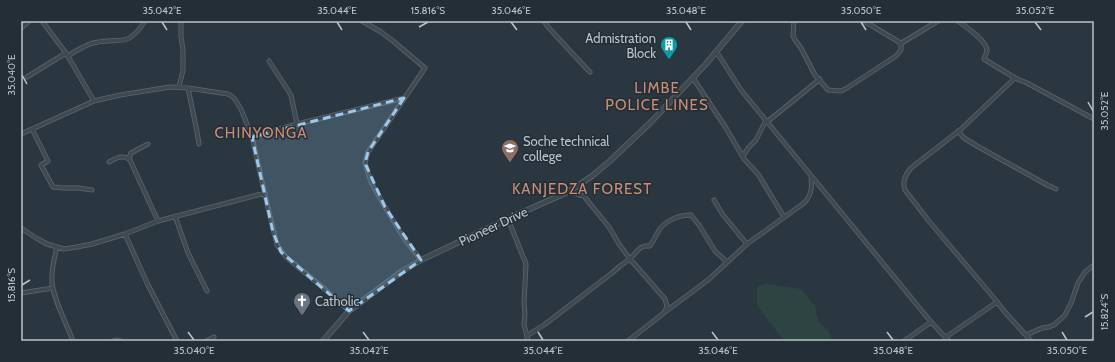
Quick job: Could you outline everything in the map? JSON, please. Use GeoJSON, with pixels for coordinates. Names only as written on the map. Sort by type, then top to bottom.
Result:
{"type":"FeatureCollection","features":[{"type":"Feature","properties":{"kind":"street"},"geometry":{"type":"LineString","coordinates":[[21,28],[29,21]]}},
{"type":"Feature","properties":{"kind":"street"},"geometry":{"type":"LineString","coordinates":[[42,21],[67,54],[94,101]]}},
{"type":"Feature","properties":{"kind":"street"},"geometry":{"type":"LineString","coordinates":[[27,78],[67,54],[93,43],[130,39],[135,35],[145,21]]}},
{"type":"Feature","properties":{"kind":"street"},"geometry":{"type":"LineString","coordinates":[[179,87],[183,70],[181,21]]}},
{"type":"Feature","properties":{"kind":"street"},"geometry":{"type":"LineString","coordinates":[[362,21],[381,32],[425,68],[368,152],[365,163],[371,182],[385,207],[405,240],[421,260]]}},
{"type":"Feature","properties":{"kind":"street"},"geometry":{"type":"LineString","coordinates":[[544,21],[590,72]]}},
{"type":"Feature","properties":{"kind":"street","name":"Pioneer Drive"},"geometry":{"type":"LineString","coordinates":[[323,341],[349,311],[401,272],[421,260],[570,191],[592,176],[651,122],[705,65],[742,21]]}},
{"type":"Feature","properties":{"kind":"street"},"geometry":{"type":"LineString","coordinates":[[794,21],[793,36],[815,75],[828,90],[840,92],[896,56],[901,50],[899,42],[864,21]]}},
{"type":"Feature","properties":{"kind":"street"},"geometry":{"type":"LineString","coordinates":[[900,44],[938,21]]}},
{"type":"Feature","properties":{"kind":"street"},"geometry":{"type":"LineString","coordinates":[[958,21],[978,37],[986,46],[987,51],[984,59],[1015,78],[1094,119]]}},
{"type":"Feature","properties":{"kind":"street"},"geometry":{"type":"LineString","coordinates":[[716,51],[741,90],[949,341]]}},
{"type":"Feature","properties":{"kind":"street"},"geometry":{"type":"LineString","coordinates":[[269,61],[291,95],[297,124]]}},
{"type":"Feature","properties":{"kind":"street"},"geometry":{"type":"LineString","coordinates":[[692,78],[743,156],[758,174],[784,216]]}},
{"type":"Feature","properties":{"kind":"street"},"geometry":{"type":"LineString","coordinates":[[1015,78],[958,131],[911,168],[904,179],[903,185],[905,190],[928,220],[1031,341]]}},
{"type":"Feature","properties":{"kind":"street"},"geometry":{"type":"LineString","coordinates":[[743,156],[756,140],[765,122],[767,122],[820,79]]}},
{"type":"Feature","properties":{"kind":"street"},"geometry":{"type":"LineString","coordinates":[[21,134],[94,101],[170,87],[228,94],[234,98],[246,120],[252,137],[277,245],[286,257],[323,287],[349,311]]}},
{"type":"Feature","properties":{"kind":"street"},"geometry":{"type":"LineString","coordinates":[[188,88],[199,144]]}},
{"type":"Feature","properties":{"kind":"street"},"geometry":{"type":"LineString","coordinates":[[252,137],[297,124],[404,98]]}},
{"type":"Feature","properties":{"kind":"street"},"geometry":{"type":"LineString","coordinates":[[32,129],[48,161],[41,165],[53,187],[92,190]]}},
{"type":"Feature","properties":{"kind":"street"},"geometry":{"type":"LineString","coordinates":[[958,131],[964,138],[988,152],[1047,185],[1056,188]]}},
{"type":"Feature","properties":{"kind":"street"},"geometry":{"type":"LineString","coordinates":[[148,144],[131,153],[130,160],[158,221]]}},
{"type":"Feature","properties":{"kind":"street"},"geometry":{"type":"LineString","coordinates":[[109,162],[122,156],[130,160]]}},
{"type":"Feature","properties":{"kind":"street"},"geometry":{"type":"LineString","coordinates":[[628,341],[708,280],[747,244],[808,199],[812,192],[811,175]]}},
{"type":"Feature","properties":{"kind":"street"},"geometry":{"type":"LineString","coordinates":[[570,191],[584,196],[609,226],[619,244],[630,259],[665,299],[667,306],[665,312]]}},
{"type":"Feature","properties":{"kind":"street"},"geometry":{"type":"LineString","coordinates":[[21,228],[36,238],[64,249],[92,244],[125,234],[158,221],[265,193]]}},
{"type":"Feature","properties":{"kind":"street"},"geometry":{"type":"LineString","coordinates":[[714,200],[723,215],[747,244]]}},
{"type":"Feature","properties":{"kind":"street"},"geometry":{"type":"LineString","coordinates":[[527,340],[528,335],[544,325],[612,274],[630,259],[642,246],[650,246],[658,231],[674,218],[689,214],[691,215],[715,251],[727,262]]}},
{"type":"Feature","properties":{"kind":"street"},"geometry":{"type":"LineString","coordinates":[[176,216],[188,253],[207,291]]}},
{"type":"Feature","properties":{"kind":"street"},"geometry":{"type":"LineString","coordinates":[[508,219],[526,264],[524,324],[527,340]]}},
{"type":"Feature","properties":{"kind":"street"},"geometry":{"type":"LineString","coordinates":[[125,234],[176,341]]}},
{"type":"Feature","properties":{"kind":"street"},"geometry":{"type":"LineString","coordinates":[[56,247],[52,274],[54,295],[73,341]]}},
{"type":"Feature","properties":{"kind":"street"},"geometry":{"type":"LineString","coordinates":[[1026,335],[1042,328],[1054,325],[1065,315],[1084,272],[1094,264]]}},
{"type":"Feature","properties":{"kind":"street"},"geometry":{"type":"LineString","coordinates":[[21,293],[53,288]]}},
{"type":"Feature","properties":{"kind":"street"},"geometry":{"type":"LineString","coordinates":[[946,337],[997,302]]}},
{"type":"Feature","properties":{"kind":"street"},"geometry":{"type":"LineString","coordinates":[[904,341],[932,322]]}},
{"type":"Feature","properties":{"kind":"street"},"geometry":{"type":"LineString","coordinates":[[206,341],[214,337]]}},
{"type":"Feature","properties":{"kind":"street"},"geometry":{"type":"LineString","coordinates":[[113,341],[121,341]]}},
{"type":"Feature","properties":{"kind":"highlighted area"},"geometry":{"type":"Polygon","coordinates":[[[404,98],[368,152],[365,163],[385,207],[421,260],[349,311],[281,252],[273,232],[252,137],[404,98]]]}},
{"type":"Feature","properties":{"kind":"green space"},"geometry":{"type":"Polygon","coordinates":[[[768,284],[801,289],[815,306],[818,321],[829,332],[832,341],[784,341],[757,305],[757,286],[768,284]]]}},
{"type":"Feature","properties":{"kind":"place","name":"Admistration Block"},"geometry":{"type":"Point","coordinates":[669,60]}},
{"type":"Feature","properties":{"kind":"place","name":"Soche technical college"},"geometry":{"type":"Point","coordinates":[510,163]}},
{"type":"Feature","properties":{"kind":"place","name":"Catholic"},"geometry":{"type":"Point","coordinates":[302,316]}},
{"type":"Feature","properties":{"kind":"district","name":"LIMBE POLICE LINES"},"geometry":{"type":"Point","coordinates":[657,96]}},
{"type":"Feature","properties":{"kind":"district","name":"CHINYONGA"},"geometry":{"type":"Point","coordinates":[261,133]}},
{"type":"Feature","properties":{"kind":"district","name":"KANJEDZA FOREST"},"geometry":{"type":"Point","coordinates":[582,189]}}]}
